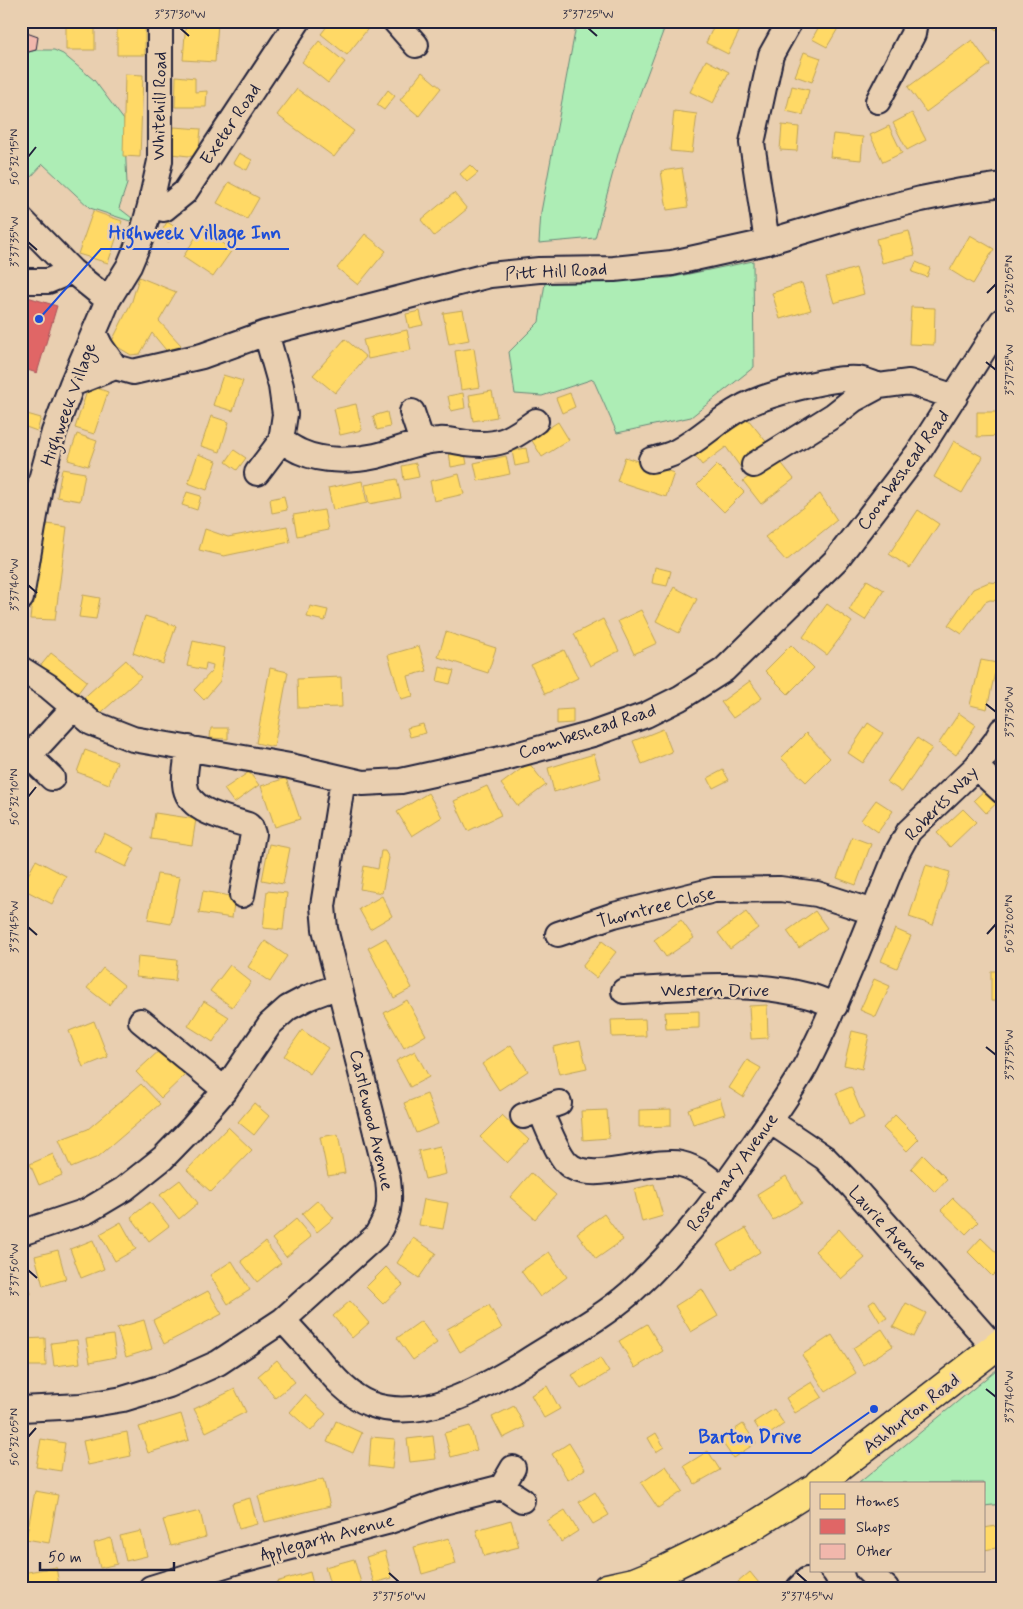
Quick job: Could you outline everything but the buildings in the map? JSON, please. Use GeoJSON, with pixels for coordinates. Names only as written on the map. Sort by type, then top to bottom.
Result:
{"type":"FeatureCollection","features":[{"type":"Feature","properties":{"kind":"main road","name":"Ashburton Road"},"geometry":{"type":"LineString","coordinates":[[825,1482],[998,1345]]}},
{"type":"Feature","properties":{"kind":"main road","name":"Ashburton Road"},"geometry":{"type":"LineString","coordinates":[[607,1588],[634,1582],[666,1569],[750,1528],[810,1493]]}},
{"type":"Feature","properties":{"kind":"street","name":"Whitehill Road"},"geometry":{"type":"LineString","coordinates":[[108,300],[129,266],[142,235],[160,161],[160,21]]}},
{"type":"Feature","properties":{"kind":"street","name":"Exeter Road"},"geometry":{"type":"LineString","coordinates":[[150,206],[164,209],[185,192],[298,21]]}},
{"type":"Feature","properties":{"kind":"street"},"geometry":{"type":"LineString","coordinates":[[395,21],[416,45]]}},
{"type":"Feature","properties":{"kind":"street"},"geometry":{"type":"LineString","coordinates":[[767,242],[752,143],[771,55],[790,21]]}},
{"type":"Feature","properties":{"kind":"street"},"geometry":{"type":"LineString","coordinates":[[878,101],[913,34],[915,21]]}},
{"type":"Feature","properties":{"kind":"street","name":"Pitt Hill Road"},"geometry":{"type":"LineString","coordinates":[[72,384],[115,367],[133,372],[202,356],[266,333],[490,275],[539,270],[614,269],[672,263],[767,242],[861,214],[921,199],[1002,185]]}},
{"type":"Feature","properties":{"kind":"street"},"geometry":{"type":"LineString","coordinates":[[21,219],[72,271],[108,300]]}},
{"type":"Feature","properties":{"kind":"street"},"geometry":{"type":"LineString","coordinates":[[21,280],[48,281],[72,271]]}},
{"type":"Feature","properties":{"kind":"street","name":"Highweek Village"},"geometry":{"type":"LineString","coordinates":[[21,598],[41,480],[54,432],[72,384],[108,300]]}},
{"type":"Feature","properties":{"kind":"street","name":"Coombeshead Road"},"geometry":{"type":"LineString","coordinates":[[21,669],[48,686],[92,723],[132,739],[151,744],[189,748],[290,766],[343,779],[374,783],[401,781],[501,759],[593,734],[646,715],[680,698],[724,670],[836,560],[918,454],[1002,321]]}},
{"type":"Feature","properties":{"kind":"street"},"geometry":{"type":"LineString","coordinates":[[94,333],[115,367]]}},
{"type":"Feature","properties":{"kind":"street"},"geometry":{"type":"LineString","coordinates":[[257,473],[281,440],[285,414],[281,386],[266,333]]}},
{"type":"Feature","properties":{"kind":"street"},"geometry":{"type":"LineString","coordinates":[[651,460],[675,453],[698,439],[738,409],[756,400],[781,392],[835,380],[856,379],[879,386]]}},
{"type":"Feature","properties":{"kind":"street"},"geometry":{"type":"LineString","coordinates":[[754,465],[834,415],[854,400],[879,386],[908,382],[955,397]]}},
{"type":"Feature","properties":{"kind":"street"},"geometry":{"type":"LineString","coordinates":[[412,412],[431,441]]}},
{"type":"Feature","properties":{"kind":"street"},"geometry":{"type":"LineString","coordinates":[[281,440],[301,453],[321,458],[352,460],[376,456],[431,441],[498,443],[515,437],[536,421]]}},
{"type":"Feature","properties":{"kind":"street"},"geometry":{"type":"LineString","coordinates":[[52,778],[25,756],[74,707]]}},
{"type":"Feature","properties":{"kind":"street","name":"Roberts Way"},"geometry":{"type":"LineString","coordinates":[[898,851],[909,831],[976,767],[1002,730]]}},
{"type":"Feature","properties":{"kind":"street"},"geometry":{"type":"LineString","coordinates":[[189,748],[184,773],[185,786],[194,802],[208,812],[248,825],[251,828],[253,834],[242,895]]}},
{"type":"Feature","properties":{"kind":"street"},"geometry":{"type":"LineString","coordinates":[[976,767],[1002,791]]}},
{"type":"Feature","properties":{"kind":"street","name":"Castlewood Avenue"},"geometry":{"type":"LineString","coordinates":[[21,1409],[81,1406],[123,1400],[168,1385],[218,1363],[282,1320],[376,1236],[386,1220],[390,1200],[388,1180],[325,928],[323,906],[343,779]]}},
{"type":"Feature","properties":{"kind":"street","name":"Rosemary Avenue"},"geometry":{"type":"LineString","coordinates":[[282,1320],[329,1373],[350,1392],[369,1404],[391,1409],[416,1408],[442,1403],[476,1390],[502,1376],[604,1312],[629,1294],[693,1229],[723,1190],[805,1066],[835,1006],[898,851]]}},
{"type":"Feature","properties":{"kind":"street","name":"Thorntree Close"},"geometry":{"type":"LineString","coordinates":[[558,934],[614,915],[714,890],[789,890],[816,894],[873,912]]}},
{"type":"Feature","properties":{"kind":"street"},"geometry":{"type":"LineString","coordinates":[[21,1233],[88,1211],[124,1189],[163,1158],[225,1090],[270,1024],[288,1008],[307,998],[339,986]]}},
{"type":"Feature","properties":{"kind":"street","name":"Western Drive"},"geometry":{"type":"LineString","coordinates":[[623,992],[686,987],[732,986],[785,991],[810,996],[835,1006]]}},
{"type":"Feature","properties":{"kind":"street"},"geometry":{"type":"LineString","coordinates":[[138,1019],[225,1090]]}},
{"type":"Feature","properties":{"kind":"street"},"geometry":{"type":"LineString","coordinates":[[541,1110],[566,1162],[581,1170],[602,1172],[680,1163],[698,1170],[723,1190]]}},
{"type":"Feature","properties":{"kind":"street","name":"Laurie Avenue"},"geometry":{"type":"LineString","coordinates":[[770,1121],[825,1158],[998,1345]]}},
{"type":"Feature","properties":{"kind":"street","name":"Applegarth Avenue"},"geometry":{"type":"LineString","coordinates":[[151,1588],[238,1561],[387,1522],[508,1477],[522,1500]]}},
{"type":"Feature","properties":{"kind":"street"},"geometry":{"type":"LineString","coordinates":[[868,1572],[886,1588]]}},
{"type":"Feature","properties":{"kind":"street"},"geometry":{"type":"LineString","coordinates":[[798,1588],[807,1580],[814,1588]]}},
{"type":"Feature","properties":{"kind":"green space"},"geometry":{"type":"Polygon","coordinates":[[[577,21],[667,21],[620,147],[595,238],[539,243],[541,212],[577,21]]]}},
{"type":"Feature","properties":{"kind":"green space"},"geometry":{"type":"Polygon","coordinates":[[[36,50],[54,50],[63,54],[94,80],[124,120],[127,184],[119,208],[132,218],[130,221],[90,208],[43,164],[30,178],[21,170],[21,54],[36,50]]]}},
{"type":"Feature","properties":{"kind":"green space"},"geometry":{"type":"Polygon","coordinates":[[[753,261],[754,367],[691,417],[617,433],[593,379],[542,396],[515,394],[509,352],[539,322],[545,283],[669,278],[753,261]]]}},
{"type":"Feature","properties":{"kind":"green space"},"geometry":{"type":"Polygon","coordinates":[[[1002,1365],[1002,1504],[986,1506],[986,1482],[860,1482],[1002,1365]]]}},
{"type":"Feature","properties":{"kind":"place","name":"Highweek Village Inn"},"geometry":{"type":"Point","coordinates":[39,319]}},
{"type":"Feature","properties":{"kind":"place","name":"Barton Drive"},"geometry":{"type":"Point","coordinates":[874,1409]}}]}
